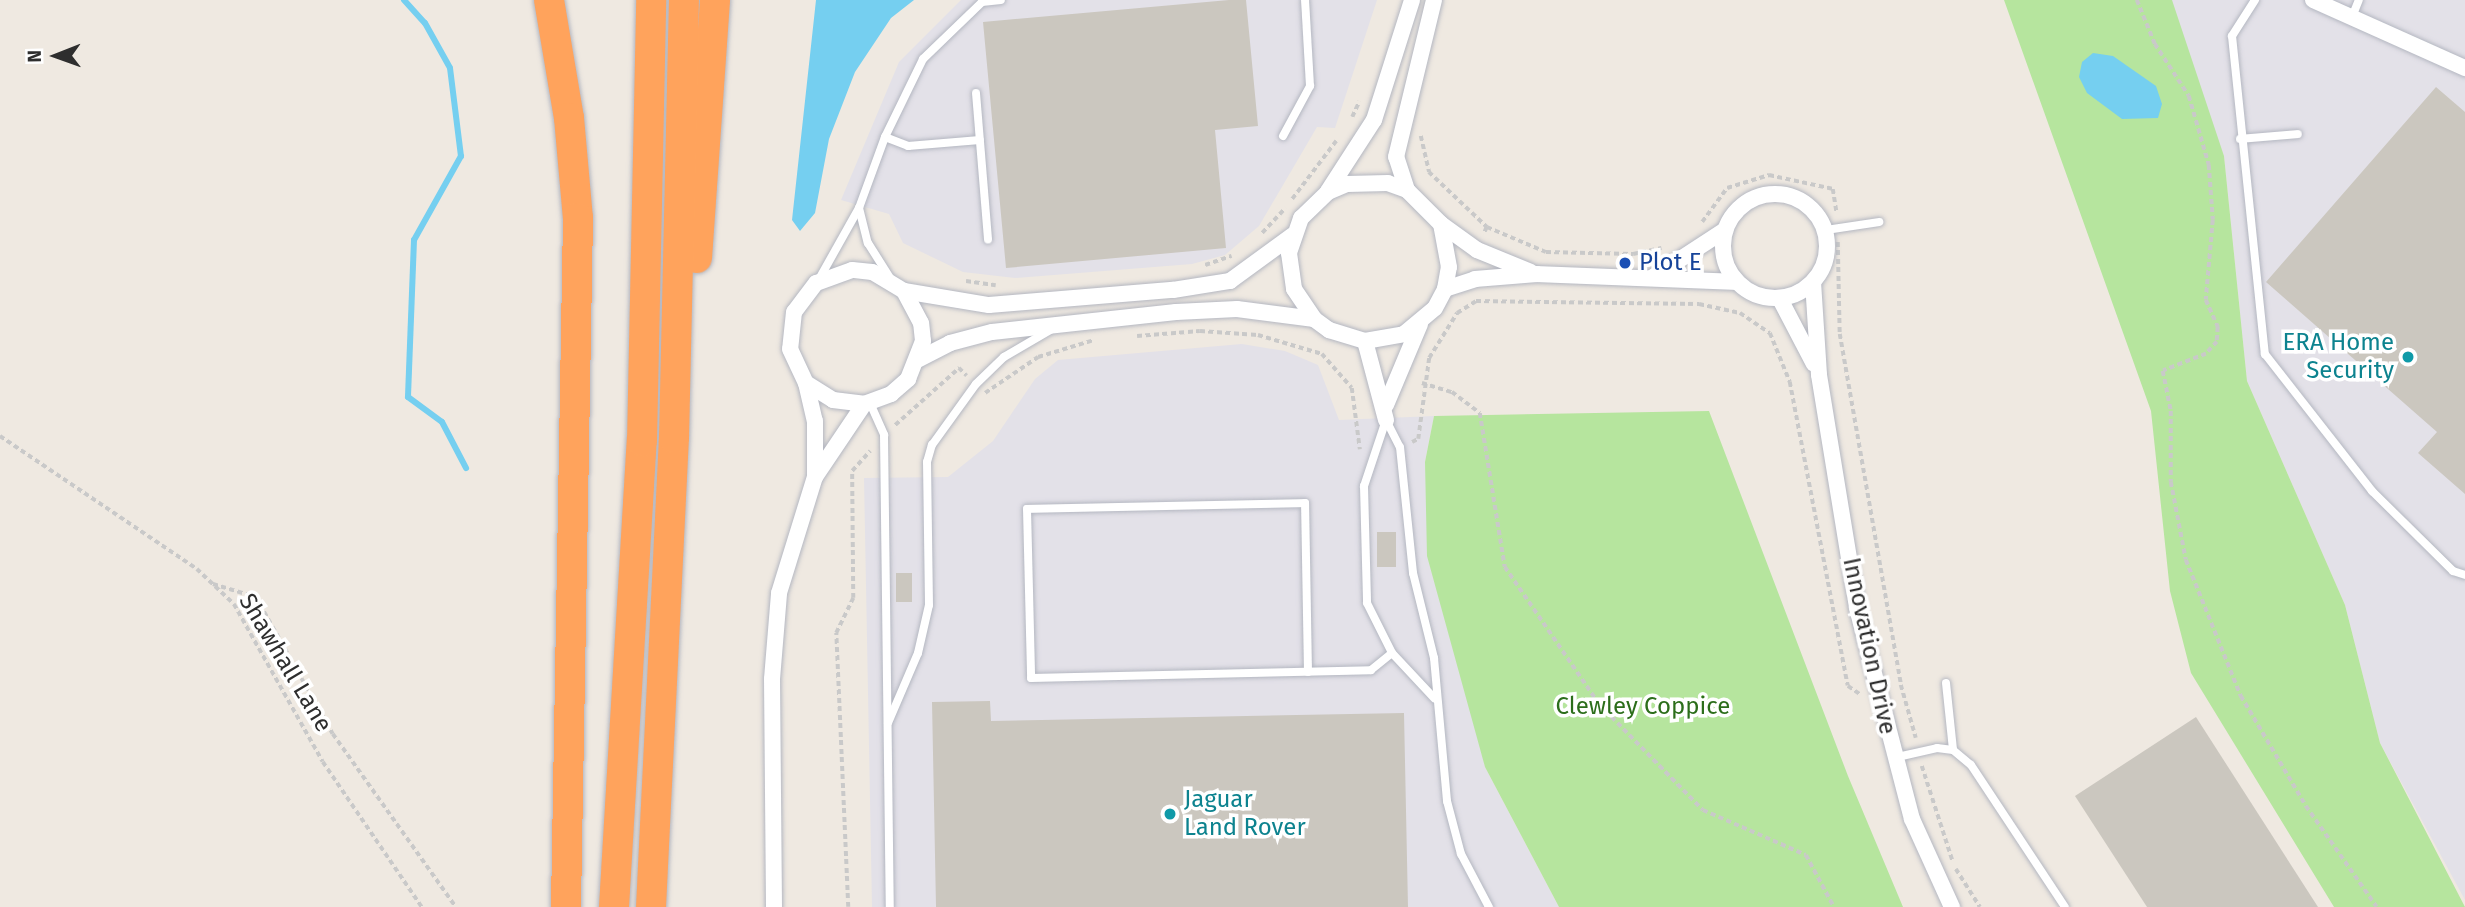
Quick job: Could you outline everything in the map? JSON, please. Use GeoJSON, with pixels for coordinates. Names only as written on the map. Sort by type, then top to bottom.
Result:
{"type":"FeatureCollection","features":[{"type":"Feature","properties":{"kind":"highway"},"geometry":{"type":"LineString","coordinates":[[549,0],[569,118],[578,218],[566,907]]}},
{"type":"Feature","properties":{"kind":"highway"},"geometry":{"type":"LineString","coordinates":[[614,907],[642,441],[651,0]]}},
{"type":"Feature","properties":{"kind":"highway"},"geometry":{"type":"LineString","coordinates":[[651,907],[674,438],[684,0]]}},
{"type":"Feature","properties":{"kind":"highway"},"geometry":{"type":"LineString","coordinates":[[674,438],[699,244],[715,0]]}},
{"type":"Feature","properties":{"kind":"street"},"geometry":{"type":"LineString","coordinates":[[1314,319],[1294,289],[1293,235],[1301,218],[1328,192],[1374,120],[1412,0]]}},
{"type":"Feature","properties":{"kind":"street"},"geometry":{"type":"LineString","coordinates":[[1434,0],[1397,141],[1408,190],[1441,224],[1477,250],[1537,274]]}},
{"type":"Feature","properties":{"kind":"street"},"geometry":{"type":"LineString","coordinates":[[2313,0],[2465,68]]}},
{"type":"Feature","properties":{"kind":"street"},"geometry":{"type":"LineString","coordinates":[[1328,192],[1367,181],[1408,190]]}},
{"type":"Feature","properties":{"kind":"street"},"geometry":{"type":"LineString","coordinates":[[1445,289],[1475,279],[1537,274],[1653,277],[1737,282],[1764,298],[1780,299],[1813,282],[1824,267],[1832,228],[1807,204],[1776,193],[1745,203],[1725,230],[1653,277]]}},
{"type":"Feature","properties":{"kind":"street"},"geometry":{"type":"LineString","coordinates":[[1386,412],[1420,323],[1445,289],[1449,267],[1441,224]]}},
{"type":"Feature","properties":{"kind":"street"},"geometry":{"type":"LineString","coordinates":[[1725,230],[1724,257],[1737,282]]}},
{"type":"Feature","properties":{"kind":"street"},"geometry":{"type":"LineString","coordinates":[[904,291],[989,304],[1060,301],[1230,281],[1293,235]]}},
{"type":"Feature","properties":{"kind":"street"},"geometry":{"type":"LineString","coordinates":[[774,907],[772,679],[779,593],[815,477],[815,421],[806,383],[790,349],[789,331],[798,304],[816,283],[852,270],[891,280],[904,291],[921,323],[919,359],[908,379],[867,403],[815,477]]}},
{"type":"Feature","properties":{"kind":"street","name":"Innovation Drive"},"geometry":{"type":"LineString","coordinates":[[1813,282],[1819,375],[1857,608],[1912,819],[1952,907]]}},
{"type":"Feature","properties":{"kind":"street","name":"Innovation Drive"},"geometry":{"type":"LineString","coordinates":[[1780,299],[1819,375]]}},
{"type":"Feature","properties":{"kind":"street"},"geometry":{"type":"LineString","coordinates":[[919,359],[950,343],[1061,325],[1237,309],[1314,319],[1346,338],[1364,341],[1394,337],[1420,323]]}},
{"type":"Feature","properties":{"kind":"street"},"geometry":{"type":"LineString","coordinates":[[1364,341],[1378,379],[1386,412]]}},
{"type":"Feature","properties":{"kind":"street"},"geometry":{"type":"LineString","coordinates":[[806,383],[833,400],[867,403]]}},
{"type":"Feature","properties":{"kind":"lane"},"geometry":{"type":"LineString","coordinates":[[816,283],[859,208],[884,137],[923,59],[982,2],[1001,0]]}},
{"type":"Feature","properties":{"kind":"lane"},"geometry":{"type":"LineString","coordinates":[[1283,136],[1310,86],[1305,0]]}},
{"type":"Feature","properties":{"kind":"lane"},"geometry":{"type":"LineString","coordinates":[[2255,0],[2232,36],[2240,139],[2265,354],[2372,491],[2453,571],[2465,575]]}},
{"type":"Feature","properties":{"kind":"lane"},"geometry":{"type":"LineString","coordinates":[[2351,17],[2359,0]]}},
{"type":"Feature","properties":{"kind":"lane"},"geometry":{"type":"LineString","coordinates":[[976,93],[988,240]]}},
{"type":"Feature","properties":{"kind":"lane"},"geometry":{"type":"LineString","coordinates":[[2240,139],[2298,134]]}},
{"type":"Feature","properties":{"kind":"lane"},"geometry":{"type":"LineString","coordinates":[[884,137],[908,146],[980,140]]}},
{"type":"Feature","properties":{"kind":"lane"},"geometry":{"type":"LineString","coordinates":[[859,208],[868,243],[891,280]]}},
{"type":"Feature","properties":{"kind":"lane"},"geometry":{"type":"LineString","coordinates":[[1832,228],[1879,222]]}},
{"type":"Feature","properties":{"kind":"lane"},"geometry":{"type":"LineString","coordinates":[[886,727],[918,653],[929,605],[927,462],[939,434],[976,384],[1004,357],[1061,325]]}},
{"type":"Feature","properties":{"kind":"lane"},"geometry":{"type":"LineString","coordinates":[[867,403],[884,435],[886,727],[891,907]]}},
{"type":"Feature","properties":{"kind":"lane"},"geometry":{"type":"LineString","coordinates":[[1386,412],[1400,447],[1413,573],[1434,658],[1434,698],[1447,801],[1461,855],[1489,907]]}},
{"type":"Feature","properties":{"kind":"lane"},"geometry":{"type":"LineString","coordinates":[[1386,412],[1364,486],[1367,603],[1392,653],[1434,698]]}},
{"type":"Feature","properties":{"kind":"lane"},"geometry":{"type":"LineString","coordinates":[[1308,672],[1305,503],[1027,509],[1031,677],[1308,672],[1371,670],[1392,653]]}},
{"type":"Feature","properties":{"kind":"lane"},"geometry":{"type":"LineString","coordinates":[[1946,683],[1953,750]]}},
{"type":"Feature","properties":{"kind":"lane"},"geometry":{"type":"LineString","coordinates":[[1894,758],[1919,751],[1953,750],[1971,765],[2065,907]]}},
{"type":"Feature","properties":{"kind":"path"},"geometry":{"type":"LineString","coordinates":[[2137,0],[2155,44],[2189,96],[2209,165],[2214,220],[2206,300],[2218,327],[2217,342],[2206,354],[2163,371],[2171,411],[2171,482],[2186,560],[2241,696],[2306,806],[2377,907]]}},
{"type":"Feature","properties":{"kind":"path"},"geometry":{"type":"LineString","coordinates":[[1346,128],[1361,97]]}},
{"type":"Feature","properties":{"kind":"path"},"geometry":{"type":"LineString","coordinates":[[1420,129],[1429,172],[1487,227],[1546,252],[1633,254],[1665,247]]}},
{"type":"Feature","properties":{"kind":"path"},"geometry":{"type":"LineString","coordinates":[[1257,237],[1340,136]]}},
{"type":"Feature","properties":{"kind":"path"},"geometry":{"type":"LineString","coordinates":[[1698,226],[1727,188],[1769,175],[1833,189],[1832,228],[1840,334],[1901,685],[1955,867],[1980,907]]}},
{"type":"Feature","properties":{"kind":"path"},"geometry":{"type":"LineString","coordinates":[[1477,250],[1487,227]]}},
{"type":"Feature","properties":{"kind":"path"},"geometry":{"type":"LineString","coordinates":[[1196,267],[1240,253]]}},
{"type":"Feature","properties":{"kind":"path"},"geometry":{"type":"LineString","coordinates":[[953,299],[955,279],[1009,287]]}},
{"type":"Feature","properties":{"kind":"path"},"geometry":{"type":"LineString","coordinates":[[1475,279],[1476,301]]}},
{"type":"Feature","properties":{"kind":"path"},"geometry":{"type":"LineString","coordinates":[[1400,447],[1418,439],[1422,383],[1443,330],[1476,301],[1699,304],[1740,313],[1770,333],[1803,429],[1848,686],[1860,695]]}},
{"type":"Feature","properties":{"kind":"path"},"geometry":{"type":"LineString","coordinates":[[1122,338],[1200,331],[1283,339],[1322,354],[1352,388],[1364,486]]}},
{"type":"Feature","properties":{"kind":"path"},"geometry":{"type":"LineString","coordinates":[[950,343],[959,368],[987,396],[1038,358],[1097,340]]}},
{"type":"Feature","properties":{"kind":"path"},"geometry":{"type":"LineString","coordinates":[[848,907],[836,633],[853,598],[852,471],[884,435],[959,368]]}},
{"type":"Feature","properties":{"kind":"path"},"geometry":{"type":"LineString","coordinates":[[1352,388],[1378,379]]}},
{"type":"Feature","properties":{"kind":"path"},"geometry":{"type":"LineString","coordinates":[[1398,379],[1452,392],[1480,413],[1505,567],[1600,705],[1703,810],[1806,855],[1834,907]]}},
{"type":"Feature","properties":{"kind":"path","name":"Shawhall Lane"},"geometry":{"type":"LineString","coordinates":[[0,436],[212,584],[234,604],[323,762],[422,907]]}},
{"type":"Feature","properties":{"kind":"path"},"geometry":{"type":"LineString","coordinates":[[212,584],[256,597],[333,734],[456,907]]}},
{"type":"Feature","properties":{"kind":"shaded area"},"geometry":{"type":"Polygon","coordinates":[[[961,0],[1377,0],[1335,128],[1317,127],[1259,226],[1225,255],[1192,264],[1015,278],[963,272],[903,243],[889,214],[841,200],[899,62],[961,0]]]}},
{"type":"Feature","properties":{"kind":"shaded area"},"geometry":{"type":"Polygon","coordinates":[[[2163,0],[2465,0],[2465,900],[2380,743],[2345,605],[2247,381],[2224,156],[2163,0]]]}},
{"type":"Feature","properties":{"kind":"shaded area"},"geometry":{"type":"Polygon","coordinates":[[[1242,344],[1285,351],[1318,365],[1339,420],[1434,416],[1425,462],[1485,767],[1559,907],[872,907],[864,478],[948,477],[993,441],[1035,379],[1058,360],[1242,344]]]}},
{"type":"Feature","properties":{"kind":"green space"},"geometry":{"type":"Polygon","coordinates":[[[2004,0],[2172,0],[2224,156],[2247,381],[2345,605],[2380,743],[2465,907],[2334,907],[2191,673],[2170,591],[2151,411],[2004,0]]]}},
{"type":"Feature","properties":{"kind":"green space","name":"Clewley Coppice"},"geometry":{"type":"Polygon","coordinates":[[[1709,411],[1848,776],[1903,907],[1559,907],[1485,767],[1427,556],[1425,462],[1434,416],[1709,411]]]}},
{"type":"Feature","properties":{"kind":"water"},"geometry":{"type":"Polygon","coordinates":[[[816,0],[914,0],[891,18],[855,72],[829,139],[815,213],[800,231],[792,220],[816,0]]]}},
{"type":"Feature","properties":{"kind":"water"},"geometry":{"type":"Polygon","coordinates":[[[2093,53],[2113,56],[2156,86],[2162,104],[2158,118],[2122,119],[2087,93],[2079,77],[2082,62],[2093,53]]]}},
{"type":"Feature","properties":{"kind":"building"},"geometry":{"type":"Polygon","coordinates":[[[1246,0],[1258,126],[1215,130],[1226,248],[1006,268],[983,22],[1246,0]]]}},
{"type":"Feature","properties":{"kind":"building","name":"ERA Home Security"},"geometry":{"type":"Polygon","coordinates":[[[2436,87],[2465,112],[2465,494],[2418,453],[2437,432],[2266,282],[2436,87]]]}},
{"type":"Feature","properties":{"kind":"building"},"geometry":{"type":"Polygon","coordinates":[[[1377,532],[1396,532],[1396,567],[1377,567],[1377,532]]]}},
{"type":"Feature","properties":{"kind":"building"},"geometry":{"type":"Polygon","coordinates":[[[896,573],[912,573],[912,602],[896,602],[896,573]]]}},
{"type":"Feature","properties":{"kind":"building","name":"Jaguar Land Rover"},"geometry":{"type":"Polygon","coordinates":[[[990,701],[991,721],[1404,713],[1408,907],[936,907],[932,702],[990,701]]]}},
{"type":"Feature","properties":{"kind":"building"},"geometry":{"type":"Polygon","coordinates":[[[2196,717],[2318,907],[2147,907],[2075,796],[2196,717]]]}},
{"type":"Feature","properties":{"kind":"waterway"},"geometry":{"type":"LineString","coordinates":[[404,0],[425,23],[450,68],[461,156],[414,240],[408,397],[442,422],[466,468]]}},
{"type":"Feature","properties":{"kind":"place","name":"Plot E"},"geometry":{"type":"Point","coordinates":[1625,263]}},
{"type":"Feature","properties":{"kind":"place","name":"ERA Home Security"},"geometry":{"type":"Point","coordinates":[2408,357]}},
{"type":"Feature","properties":{"kind":"place","name":"Jaguar Land Rover"},"geometry":{"type":"Point","coordinates":[1170,814]}}]}
